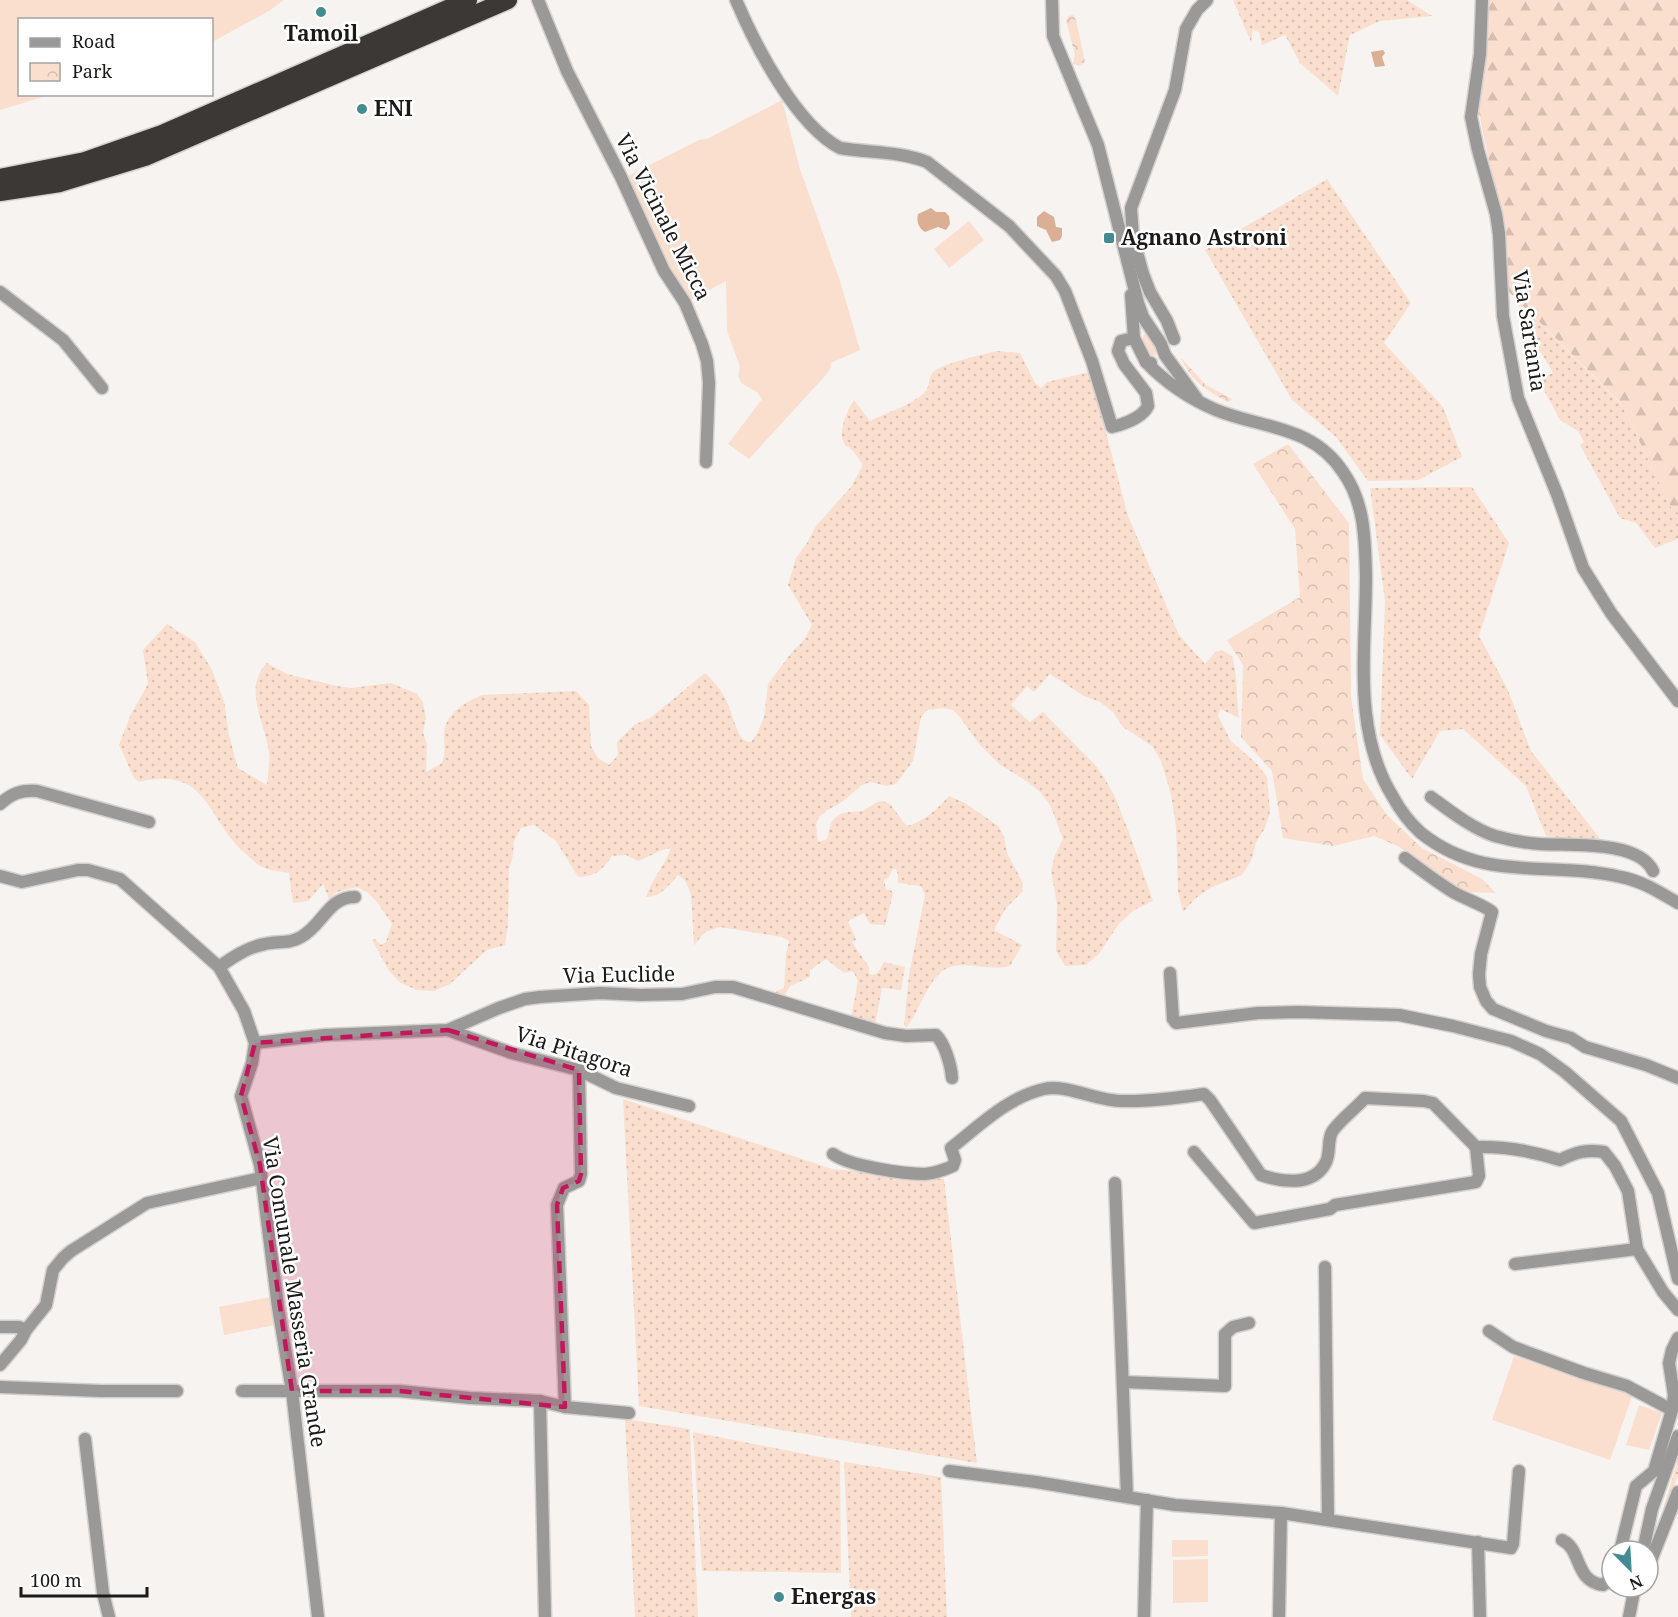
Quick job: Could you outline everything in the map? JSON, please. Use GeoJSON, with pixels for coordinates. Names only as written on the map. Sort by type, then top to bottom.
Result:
{"type":"FeatureCollection","features":[{"type":"Feature","properties":{"kind":"highway"},"geometry":{"type":"LineString","coordinates":[[0,178],[85,161],[162,134],[468,0]]}},
{"type":"Feature","properties":{"kind":"highway"},"geometry":{"type":"LineString","coordinates":[[0,192],[60,183],[145,157],[508,0]]}},
{"type":"Feature","properties":{"kind":"street","name":"Via Vicinale Micca"},"geometry":{"type":"LineString","coordinates":[[538,0],[567,71],[621,175],[664,271],[685,303],[702,344],[707,361],[709,383],[706,462]]}},
{"type":"Feature","properties":{"kind":"street"},"geometry":{"type":"LineString","coordinates":[[736,0],[748,27],[783,90],[825,138],[840,148],[897,154],[927,162],[1009,226],[1056,276],[1065,291],[1092,361],[1112,427],[1140,415],[1148,406],[1146,393],[1124,364],[1118,351],[1135,339],[1142,330],[1153,333]]}},
{"type":"Feature","properties":{"kind":"street"},"geometry":{"type":"LineString","coordinates":[[1052,0],[1053,36],[1098,145],[1131,282],[1143,317],[1198,401]]}},
{"type":"Feature","properties":{"kind":"street"},"geometry":{"type":"LineString","coordinates":[[1146,362],[1154,364],[1164,351],[1173,347],[1174,339],[1143,274],[1133,238],[1131,208],[1175,90],[1186,29],[1197,10],[1207,0]]}},
{"type":"Feature","properties":{"kind":"street","name":"Via Sartania"},"geometry":{"type":"LineString","coordinates":[[1482,0],[1480,54],[1471,117],[1496,214],[1503,316],[1518,398],[1557,494],[1583,568],[1611,613],[1678,701]]}},
{"type":"Feature","properties":{"kind":"street"},"geometry":{"type":"LineString","coordinates":[[1131,282],[1135,339],[1146,362],[1179,392],[1227,413],[1290,430],[1308,439],[1339,465],[1352,488],[1364,524],[1366,718],[1376,764],[1384,784],[1399,807],[1421,833],[1454,853],[1475,862],[1502,867],[1592,872],[1622,877],[1640,882],[1678,903]]}},
{"type":"Feature","properties":{"kind":"street"},"geometry":{"type":"LineString","coordinates":[[0,292],[63,340],[102,388]]}},
{"type":"Feature","properties":{"kind":"street"},"geometry":{"type":"LineString","coordinates":[[0,804],[12,794],[27,790],[37,791],[149,822]]}},
{"type":"Feature","properties":{"kind":"street"},"geometry":{"type":"LineString","coordinates":[[1431,797],[1492,835],[1538,844],[1597,846],[1641,857],[1649,863],[1653,871],[1657,891]]}},
{"type":"Feature","properties":{"kind":"street"},"geometry":{"type":"LineString","coordinates":[[1405,858],[1453,892],[1492,912]]}},
{"type":"Feature","properties":{"kind":"street","name":"Via Comunale Masseria Grande"},"geometry":{"type":"LineString","coordinates":[[0,876],[22,882],[88,870],[120,879],[219,967],[244,1011],[255,1043],[249,1077],[241,1096],[261,1178],[292,1391],[318,1617]]}},
{"type":"Feature","properties":{"kind":"street"},"geometry":{"type":"LineString","coordinates":[[1640,882],[1653,871]]}},
{"type":"Feature","properties":{"kind":"street"},"geometry":{"type":"LineString","coordinates":[[1488,895],[1492,912],[1481,954],[1479,974],[1480,987],[1486,1001],[1493,1009],[1546,1031],[1570,1038],[1585,1047],[1646,1065],[1678,1078]]}},
{"type":"Feature","properties":{"kind":"street"},"geometry":{"type":"LineString","coordinates":[[219,967],[257,945],[290,942],[298,939],[339,899],[356,897]]}},
{"type":"Feature","properties":{"kind":"street"},"geometry":{"type":"LineString","coordinates":[[1170,973],[1173,1019],[1176,1023],[1183,1024],[1258,1013],[1399,1015],[1511,1041],[1540,1054],[1565,1072],[1621,1120],[1658,1193],[1678,1279]]}},
{"type":"Feature","properties":{"kind":"street","name":"Via Euclide"},"geometry":{"type":"LineString","coordinates":[[255,1043],[325,1035],[448,1030],[499,1008],[540,996],[600,993],[682,994],[715,987],[733,987],[885,1033],[906,1036],[936,1035],[943,1048],[952,1078]]}},
{"type":"Feature","properties":{"kind":"street","name":"Via Pitagora"},"geometry":{"type":"LineString","coordinates":[[448,1030],[512,1053],[579,1070],[616,1088],[689,1106]]}},
{"type":"Feature","properties":{"kind":"street"},"geometry":{"type":"LineString","coordinates":[[565,1407],[557,1205],[564,1188],[579,1181],[581,1174],[579,1070]]}},
{"type":"Feature","properties":{"kind":"street"},"geometry":{"type":"LineString","coordinates":[[833,1154],[851,1163],[925,1174],[937,1172],[955,1164],[951,1148],[1014,1102],[1045,1089],[1065,1090],[1099,1099],[1120,1101],[1204,1095],[1210,1100],[1261,1175],[1289,1182],[1306,1179],[1318,1173],[1326,1164],[1331,1133],[1365,1098],[1424,1101],[1433,1104],[1476,1147],[1479,1176],[1476,1182],[1335,1205],[1330,1209],[1254,1223],[1194,1152]]}},
{"type":"Feature","properties":{"kind":"street"},"geometry":{"type":"LineString","coordinates":[[1476,1147],[1514,1148],[1560,1160],[1577,1151],[1604,1152],[1615,1166],[1628,1191],[1637,1249],[1663,1292],[1678,1310]]}},
{"type":"Feature","properties":{"kind":"street"},"geometry":{"type":"LineString","coordinates":[[0,1365],[46,1305],[53,1270],[71,1251],[147,1203],[261,1178]]}},
{"type":"Feature","properties":{"kind":"street"},"geometry":{"type":"LineString","coordinates":[[1115,1183],[1127,1496]]}},
{"type":"Feature","properties":{"kind":"street"},"geometry":{"type":"LineString","coordinates":[[1515,1264],[1637,1249]]}},
{"type":"Feature","properties":{"kind":"street"},"geometry":{"type":"LineString","coordinates":[[1325,1267],[1328,1520]]}},
{"type":"Feature","properties":{"kind":"street"},"geometry":{"type":"LineString","coordinates":[[1123,1382],[1225,1386],[1225,1334],[1233,1327],[1249,1323]]}},
{"type":"Feature","properties":{"kind":"street"},"geometry":{"type":"LineString","coordinates":[[0,1328],[26,1330]]}},
{"type":"Feature","properties":{"kind":"street"},"geometry":{"type":"LineString","coordinates":[[1489,1330],[1513,1347],[1627,1386],[1672,1410]]}},
{"type":"Feature","properties":{"kind":"street"},"geometry":{"type":"LineString","coordinates":[[1623,1539],[1636,1486],[1654,1472],[1672,1410],[1674,1395],[1669,1363],[1678,1338]]}},
{"type":"Feature","properties":{"kind":"street"},"geometry":{"type":"LineString","coordinates":[[0,1387],[177,1391]]}},
{"type":"Feature","properties":{"kind":"street"},"geometry":{"type":"LineString","coordinates":[[242,1391],[385,1390],[470,1398],[540,1401],[565,1407],[629,1413]]}},
{"type":"Feature","properties":{"kind":"street"},"geometry":{"type":"LineString","coordinates":[[540,1401],[545,1617]]}},
{"type":"Feature","properties":{"kind":"street"},"geometry":{"type":"LineString","coordinates":[[1646,1539],[1652,1509],[1678,1436]]}},
{"type":"Feature","properties":{"kind":"street"},"geometry":{"type":"LineString","coordinates":[[85,1439],[99,1559],[109,1617]]}},
{"type":"Feature","properties":{"kind":"street"},"geometry":{"type":"LineString","coordinates":[[950,1471],[1175,1505],[1281,1513],[1511,1548],[1519,1471]]}},
{"type":"Feature","properties":{"kind":"street"},"geometry":{"type":"LineString","coordinates":[[1659,1539],[1678,1492]]}},
{"type":"Feature","properties":{"kind":"street"},"geometry":{"type":"LineString","coordinates":[[1144,1617],[1147,1500]]}},
{"type":"Feature","properties":{"kind":"street"},"geometry":{"type":"LineString","coordinates":[[1279,1617],[1281,1513]]}},
{"type":"Feature","properties":{"kind":"street"},"geometry":{"type":"LineString","coordinates":[[1562,1540],[1574,1553],[1580,1570],[1594,1584],[1600,1585]]}},
{"type":"Feature","properties":{"kind":"street"},"geometry":{"type":"LineString","coordinates":[[1478,1542],[1480,1617]]}},
{"type":"Feature","properties":{"kind":"street"},"geometry":{"type":"LineString","coordinates":[[1629,1617],[1633,1599]]}},
{"type":"Feature","properties":{"kind":"highlighted area"},"geometry":{"type":"Polygon","coordinates":[[[448,1030],[579,1070],[581,1174],[579,1181],[563,1188],[557,1205],[565,1407],[399,1391],[292,1391],[260,1165],[241,1096],[255,1043],[448,1030]]]}},
{"type":"Feature","properties":{"kind":"green space"},"geometry":{"type":"Polygon","coordinates":[[[0,0],[284,0],[269,11],[213,41],[213,18],[18,18],[18,96],[46,96],[0,110],[0,0]]]}},
{"type":"Feature","properties":{"kind":"green space"},"geometry":{"type":"Polygon","coordinates":[[[1233,0],[1407,0],[1432,16],[1380,21],[1350,35],[1338,96],[1300,63],[1285,35],[1262,45],[1259,32],[1253,30],[1251,42],[1233,0]]]}},
{"type":"Feature","properties":{"kind":"green space"},"geometry":{"type":"Polygon","coordinates":[[[1486,0],[1678,0],[1678,513],[1672,509],[1621,403],[1505,288],[1495,190],[1478,108],[1485,73],[1486,0]]]}},
{"type":"Feature","properties":{"kind":"green space"},"geometry":{"type":"Polygon","coordinates":[[[1073,15],[1085,62],[1079,66],[1073,64],[1075,55],[1066,20],[1073,15]]]}},
{"type":"Feature","properties":{"kind":"green space"},"geometry":{"type":"Polygon","coordinates":[[[782,100],[800,169],[840,281],[860,350],[831,363],[825,376],[749,459],[728,444],[762,399],[757,392],[741,383],[738,376],[740,367],[727,331],[726,281],[687,302],[681,294],[626,177],[782,100]]]}},
{"type":"Feature","properties":{"kind":"green space"},"geometry":{"type":"Polygon","coordinates":[[[1327,179],[1411,303],[1384,343],[1443,407],[1462,457],[1418,480],[1368,481],[1335,436],[1292,400],[1205,250],[1327,179]]]}},
{"type":"Feature","properties":{"kind":"green space"},"geometry":{"type":"Polygon","coordinates":[[[969,221],[984,240],[949,268],[934,249],[969,221]]]}},
{"type":"Feature","properties":{"kind":"green space"},"geometry":{"type":"Polygon","coordinates":[[[1518,301],[1622,405],[1672,509],[1678,513],[1678,539],[1655,548],[1636,523],[1620,518],[1580,445],[1584,442],[1578,431],[1560,420],[1538,379],[1553,373],[1521,318],[1518,301]]]}},
{"type":"Feature","properties":{"kind":"green space"},"geometry":{"type":"Polygon","coordinates":[[[1144,334],[1151,338],[1158,349],[1155,356],[1148,355],[1142,341],[1144,334]]]}},
{"type":"Feature","properties":{"kind":"green space"},"geometry":{"type":"Polygon","coordinates":[[[996,351],[1020,353],[1035,383],[1041,388],[1047,382],[1090,372],[1128,516],[1179,635],[1205,664],[1215,652],[1222,650],[1232,656],[1239,718],[1220,709],[1218,716],[1231,741],[1257,764],[1267,777],[1270,812],[1265,828],[1256,842],[1252,859],[1242,875],[1210,888],[1196,898],[1183,912],[1178,891],[1176,827],[1171,794],[1161,761],[1152,746],[1123,727],[1113,712],[1100,702],[1084,696],[1050,674],[1034,692],[1027,686],[1011,705],[1030,722],[1043,712],[1096,766],[1115,797],[1153,901],[1134,910],[1118,925],[1099,954],[1086,965],[1065,966],[1056,951],[1057,905],[1051,871],[1055,855],[1063,839],[1051,807],[1041,793],[1028,782],[999,764],[979,744],[953,710],[944,708],[927,710],[921,717],[913,761],[896,784],[887,786],[870,782],[862,785],[819,817],[816,825],[818,842],[827,839],[831,823],[838,815],[861,811],[882,801],[889,803],[907,826],[925,818],[949,796],[965,803],[998,826],[1004,836],[1007,853],[1023,883],[1022,892],[1006,908],[994,930],[1022,945],[1010,966],[995,968],[960,965],[945,969],[932,983],[906,1028],[904,1025],[909,975],[925,895],[921,886],[898,883],[896,869],[892,870],[889,877],[884,880],[886,889],[892,891],[893,894],[885,925],[870,924],[864,913],[848,921],[856,940],[852,942],[869,967],[869,974],[878,973],[884,962],[905,967],[901,990],[882,988],[875,1025],[851,1018],[858,981],[853,971],[844,973],[826,959],[810,970],[810,977],[790,986],[782,1000],[776,998],[776,991],[784,988],[789,941],[782,937],[720,927],[705,932],[694,945],[691,894],[685,880],[678,875],[660,893],[646,897],[671,848],[638,861],[626,855],[612,856],[598,872],[578,877],[556,841],[534,825],[521,828],[514,841],[509,869],[508,925],[505,945],[487,950],[450,984],[434,991],[417,990],[401,983],[389,971],[372,940],[375,939],[381,945],[386,942],[392,924],[378,903],[367,892],[357,887],[337,892],[329,899],[323,884],[308,901],[293,903],[289,873],[265,868],[254,862],[234,841],[204,799],[194,789],[180,781],[162,779],[139,782],[134,778],[119,745],[131,714],[148,684],[143,650],[167,624],[195,642],[212,670],[224,701],[229,735],[238,768],[267,785],[269,752],[257,706],[256,684],[267,663],[287,674],[337,686],[351,688],[391,683],[417,694],[423,702],[426,719],[423,732],[427,745],[426,772],[442,763],[444,734],[448,720],[469,701],[482,695],[576,691],[589,705],[591,746],[598,758],[609,765],[618,755],[617,742],[634,725],[650,718],[705,673],[723,695],[740,736],[745,741],[751,742],[764,717],[768,684],[804,640],[812,625],[788,585],[796,558],[816,526],[851,487],[863,465],[853,451],[845,445],[842,438],[844,420],[851,404],[854,400],[870,421],[918,398],[928,388],[931,374],[938,369],[954,362],[996,351]]]}},
{"type":"Feature","properties":{"kind":"green space"},"geometry":{"type":"Polygon","coordinates":[[[1181,358],[1206,385],[1232,399],[1228,402],[1200,384],[1181,358]]]}},
{"type":"Feature","properties":{"kind":"green space"},"geometry":{"type":"Polygon","coordinates":[[[1288,444],[1349,523],[1351,697],[1363,779],[1387,815],[1422,848],[1482,879],[1496,893],[1463,892],[1398,846],[1374,836],[1333,846],[1283,838],[1272,771],[1241,737],[1243,665],[1227,640],[1300,597],[1295,529],[1253,464],[1288,444]]]}},
{"type":"Feature","properties":{"kind":"green space"},"geometry":{"type":"Polygon","coordinates":[[[1472,487],[1509,543],[1479,636],[1507,688],[1531,751],[1602,841],[1546,836],[1526,786],[1463,729],[1440,731],[1412,779],[1380,735],[1385,601],[1370,488],[1472,487]]]}},
{"type":"Feature","properties":{"kind":"green space"},"geometry":{"type":"Polygon","coordinates":[[[623,1099],[832,1169],[944,1179],[977,1463],[639,1406],[623,1099]]]}},
{"type":"Feature","properties":{"kind":"green space"},"geometry":{"type":"Polygon","coordinates":[[[270,1297],[275,1325],[224,1335],[219,1307],[270,1297]]]}},
{"type":"Feature","properties":{"kind":"green space"},"geometry":{"type":"Polygon","coordinates":[[[1514,1356],[1632,1396],[1610,1460],[1492,1420],[1514,1356]]]}},
{"type":"Feature","properties":{"kind":"green space"},"geometry":{"type":"Polygon","coordinates":[[[1639,1405],[1662,1413],[1649,1450],[1626,1445],[1639,1405]]]}},
{"type":"Feature","properties":{"kind":"green space"},"geometry":{"type":"Polygon","coordinates":[[[625,1419],[690,1429],[698,1617],[635,1617],[625,1419]]]}},
{"type":"Feature","properties":{"kind":"green space"},"geometry":{"type":"Polygon","coordinates":[[[693,1432],[840,1461],[841,1573],[702,1571],[693,1432]]]}},
{"type":"Feature","properties":{"kind":"green space"},"geometry":{"type":"Polygon","coordinates":[[[1678,1459],[1678,1476],[1658,1526],[1678,1459]]]}},
{"type":"Feature","properties":{"kind":"green space"},"geometry":{"type":"Polygon","coordinates":[[[844,1462],[941,1477],[947,1617],[851,1617],[844,1462]]]}},
{"type":"Feature","properties":{"kind":"green space"},"geometry":{"type":"Polygon","coordinates":[[[1172,1540],[1208,1540],[1208,1556],[1172,1557],[1172,1540]]]}},
{"type":"Feature","properties":{"kind":"green space"},"geometry":{"type":"Polygon","coordinates":[[[1208,1559],[1208,1602],[1173,1603],[1173,1560],[1208,1559]]]}},
{"type":"Feature","properties":{"kind":"shaded area"},"geometry":{"type":"Polygon","coordinates":[[[1383,50],[1385,53],[1382,57],[1385,66],[1375,67],[1371,52],[1383,50]]]}},
{"type":"Feature","properties":{"kind":"shaded area"},"geometry":{"type":"Polygon","coordinates":[[[931,208],[936,212],[945,212],[949,216],[950,224],[946,230],[938,227],[925,232],[920,227],[917,220],[918,214],[931,208]]]}},
{"type":"Feature","properties":{"kind":"shaded area"},"geometry":{"type":"Polygon","coordinates":[[[1044,211],[1054,217],[1056,227],[1062,228],[1060,240],[1052,242],[1046,230],[1037,226],[1037,217],[1044,211]]]}},
{"type":"Feature","properties":{"kind":"place","name":"Tamoil"},"geometry":{"type":"Point","coordinates":[321,12]}},
{"type":"Feature","properties":{"kind":"place","name":"ENI"},"geometry":{"type":"Point","coordinates":[362,109]}},
{"type":"Feature","properties":{"kind":"place","name":"Agnano Astroni"},"geometry":{"type":"Point","coordinates":[1109,238]}},
{"type":"Feature","properties":{"kind":"place","name":"Energas"},"geometry":{"type":"Point","coordinates":[779,1597]}}]}
